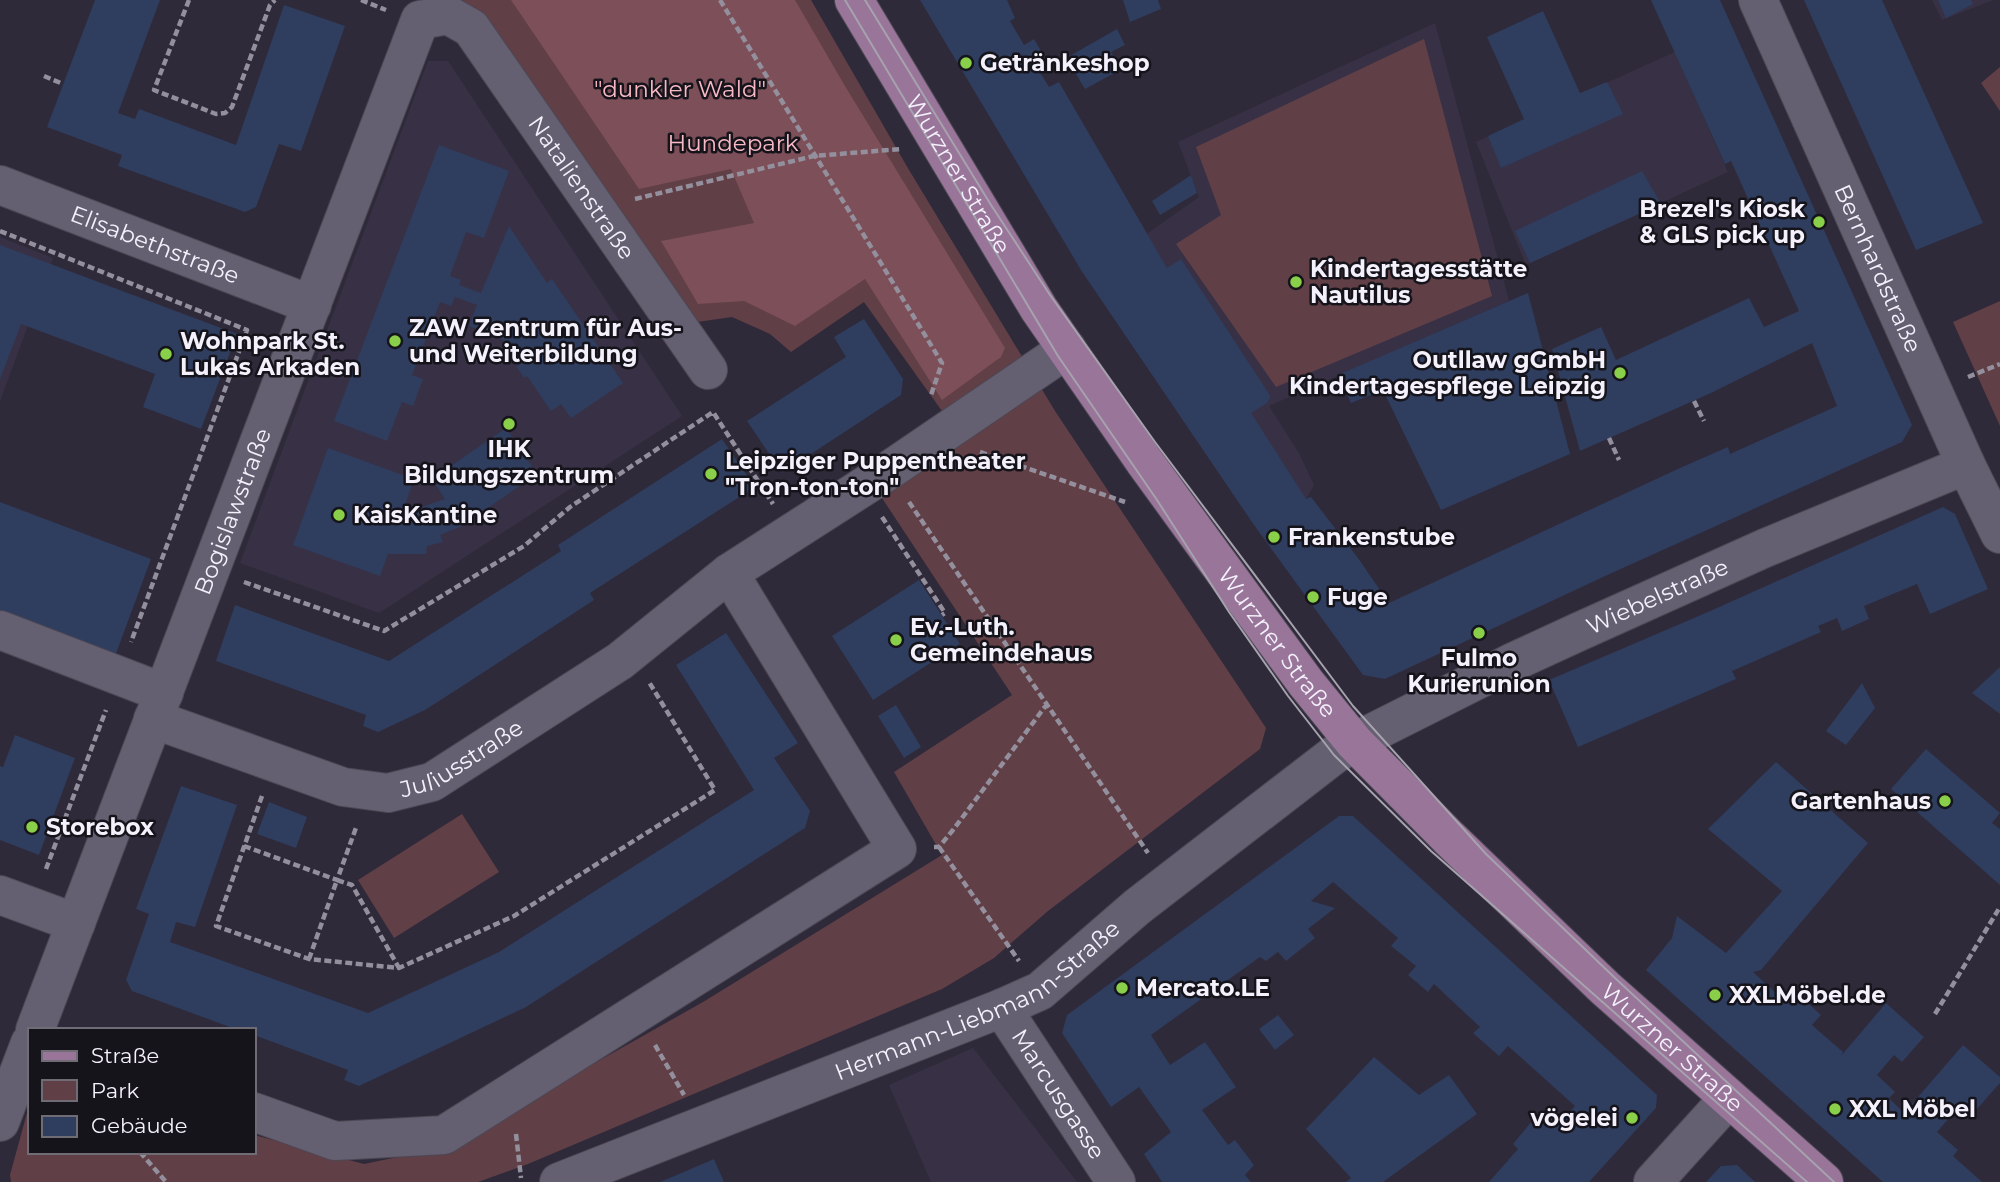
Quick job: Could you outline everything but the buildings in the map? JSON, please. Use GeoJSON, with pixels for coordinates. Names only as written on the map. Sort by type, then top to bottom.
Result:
{"type":"FeatureCollection","features":[{"type":"Feature","properties":{"kind":"main road","name":"Wurzner Straße"},"geometry":{"type":"LineString","coordinates":[[854,0],[1019,276],[1067,349],[1213,556],[1306,683],[1354,742],[1459,848],[1596,978],[1825,1182]]}},
{"type":"Feature","properties":{"kind":"street","name":"Bernhardstraße"},"geometry":{"type":"LineString","coordinates":[[1758,0],[1966,465],[2000,534]]}},
{"type":"Feature","properties":{"kind":"street","name":"Natalienstraße"},"geometry":{"type":"LineString","coordinates":[[448,15],[471,28],[708,370]]}},
{"type":"Feature","properties":{"kind":"street","name":"Bogislawstraße"},"geometry":{"type":"LineString","coordinates":[[36,1028],[420,20],[448,15]]}},
{"type":"Feature","properties":{"kind":"street","name":"Elisabethstraße"},"geometry":{"type":"LineString","coordinates":[[0,185],[312,305]]}},
{"type":"Feature","properties":{"kind":"street","name":"Juliusstraße"},"geometry":{"type":"LineString","coordinates":[[0,630],[118,676],[158,706],[275,763],[344,787],[388,793],[432,782],[630,653],[729,573],[876,479],[1067,349]]}},
{"type":"Feature","properties":{"kind":"street","name":"Wiebelstraße"},"geometry":{"type":"LineString","coordinates":[[1354,742],[1576,633],[1765,548],[1966,465]]}},
{"type":"Feature","properties":{"kind":"street"},"geometry":{"type":"LineString","coordinates":[[256,1113],[335,1141],[444,1135],[897,849],[729,573]]}},
{"type":"Feature","properties":{"kind":"street","name":"Hermann-Liebmann-Straße"},"geometry":{"type":"LineString","coordinates":[[559,1182],[1040,991],[1167,884],[1354,742]]}},
{"type":"Feature","properties":{"kind":"street"},"geometry":{"type":"LineString","coordinates":[[0,895],[76,923]]}},
{"type":"Feature","properties":{"kind":"street","name":"Marcusgasse"},"geometry":{"type":"LineString","coordinates":[[1002,1008],[1102,1178]]}},
{"type":"Feature","properties":{"kind":"street"},"geometry":{"type":"LineString","coordinates":[[0,1122],[28,1048]]}},
{"type":"Feature","properties":{"kind":"street"},"geometry":{"type":"LineString","coordinates":[[1653,1182],[1729,1098]]}},
{"type":"Feature","properties":{"kind":"path"},"geometry":{"type":"LineString","coordinates":[[189,0],[154,90],[216,114],[225,113],[232,107],[270,5],[275,0]]}},
{"type":"Feature","properties":{"kind":"path"},"geometry":{"type":"LineString","coordinates":[[720,0],[942,363],[931,395]]}},
{"type":"Feature","properties":{"kind":"path"},"geometry":{"type":"LineString","coordinates":[[44,76],[63,84]]}},
{"type":"Feature","properties":{"kind":"path"},"geometry":{"type":"LineString","coordinates":[[597,208],[814,156],[902,149]]}},
{"type":"Feature","properties":{"kind":"path"},"geometry":{"type":"LineString","coordinates":[[0,231],[247,330],[46,869]]}},
{"type":"Feature","properties":{"kind":"path"},"geometry":{"type":"LineString","coordinates":[[1968,377],[2000,364]]}},
{"type":"Feature","properties":{"kind":"path"},"geometry":{"type":"LineString","coordinates":[[1694,401],[1703,421]]}},
{"type":"Feature","properties":{"kind":"path"},"geometry":{"type":"LineString","coordinates":[[210,570],[384,631],[524,545],[570,507],[713,412],[791,532]]}},
{"type":"Feature","properties":{"kind":"path"},"geometry":{"type":"LineString","coordinates":[[1609,438],[1619,460]]}},
{"type":"Feature","properties":{"kind":"path"},"geometry":{"type":"LineString","coordinates":[[979,452],[1125,502]]}},
{"type":"Feature","properties":{"kind":"path"},"geometry":{"type":"LineString","coordinates":[[876,479],[945,613],[942,615]]}},
{"type":"Feature","properties":{"kind":"path"},"geometry":{"type":"LineString","coordinates":[[876,479],[1047,704],[1167,884]]}},
{"type":"Feature","properties":{"kind":"path"},"geometry":{"type":"LineString","coordinates":[[275,763],[216,926],[309,959],[399,968],[514,916],[715,790],[630,653]]}},
{"type":"Feature","properties":{"kind":"path"},"geometry":{"type":"LineString","coordinates":[[939,847],[1047,704]]}},
{"type":"Feature","properties":{"kind":"path"},"geometry":{"type":"LineString","coordinates":[[309,959],[370,790]]}},
{"type":"Feature","properties":{"kind":"path"},"geometry":{"type":"LineString","coordinates":[[244,846],[352,885],[399,968]]}},
{"type":"Feature","properties":{"kind":"path"},"geometry":{"type":"LineString","coordinates":[[897,849],[939,847]]}},
{"type":"Feature","properties":{"kind":"path"},"geometry":{"type":"LineString","coordinates":[[939,847],[1040,991]]}},
{"type":"Feature","properties":{"kind":"path"},"geometry":{"type":"LineString","coordinates":[[1935,1014],[2000,907]]}},
{"type":"Feature","properties":{"kind":"path"},"geometry":{"type":"LineString","coordinates":[[637,1013],[702,1126]]}},
{"type":"Feature","properties":{"kind":"path"},"geometry":{"type":"LineString","coordinates":[[511,1093],[521,1182]]}},
{"type":"Feature","properties":{"kind":"path"},"geometry":{"type":"LineString","coordinates":[[142,1154],[166,1182]]}},
{"type":"Feature","properties":{"kind":"shaded area"},"geometry":{"type":"Polygon","coordinates":[[[1932,0],[1993,0],[1942,20],[1932,0]]]}},
{"type":"Feature","properties":{"kind":"shaded area","name":"Kindertagesstätte Nautilus"},"geometry":{"type":"Polygon","coordinates":[[[1435,23],[1509,301],[1269,406],[1300,455],[1314,485],[1306,499],[1254,525],[1081,270],[1148,233],[1199,197],[1178,142],[1435,23]]]}},
{"type":"Feature","properties":{"kind":"shaded area"},"geometry":{"type":"Polygon","coordinates":[[[1675,52],[1728,172],[1526,265],[1476,142],[1675,52]]]}},
{"type":"Feature","properties":{"kind":"shaded area"},"geometry":{"type":"Polygon","coordinates":[[[428,61],[448,61],[682,416],[379,613],[240,563],[428,61]]]}},
{"type":"Feature","properties":{"kind":"shaded area"},"geometry":{"type":"Polygon","coordinates":[[[0,237],[53,258],[0,401],[0,237]]]}},
{"type":"Feature","properties":{"kind":"shaded area"},"geometry":{"type":"Polygon","coordinates":[[[973,1048],[1077,1182],[931,1182],[889,1085],[973,1048]]]}},
{"type":"Feature","properties":{"kind":"green space","name":"Hundepark"},"geometry":{"type":"Polygon","coordinates":[[[461,0],[811,0],[909,170],[1055,411],[1266,728],[1260,749],[1048,911],[994,958],[942,989],[528,1164],[478,1182],[11,1182],[10,1175],[28,1109],[28,1154],[256,1154],[256,1136],[364,1164],[446,1147],[703,1002],[942,855],[894,772],[1012,695],[880,495],[962,439],[864,302],[791,352],[770,334],[732,317],[690,323],[461,0]]]}},
{"type":"Feature","properties":{"kind":"green space","name":"\"dunkler Wald\""},"geometry":{"type":"Polygon","coordinates":[[[511,0],[795,0],[1005,348],[1001,357],[942,400],[865,279],[795,326],[744,301],[698,304],[661,241],[754,223],[731,169],[639,189],[511,0]]]}},
{"type":"Feature","properties":{"kind":"green space","name":"Kindertagesstätte Nautilus"},"geometry":{"type":"Polygon","coordinates":[[[1424,39],[1492,296],[1276,387],[1176,244],[1221,215],[1196,147],[1424,39]]]}},
{"type":"Feature","properties":{"kind":"green space"},"geometry":{"type":"Polygon","coordinates":[[[2000,67],[2000,111],[1981,83],[2000,67]]]}},
{"type":"Feature","properties":{"kind":"green space"},"geometry":{"type":"Polygon","coordinates":[[[2000,301],[2000,426],[1953,322],[2000,301]]]}},
{"type":"Feature","properties":{"kind":"green space"},"geometry":{"type":"Polygon","coordinates":[[[462,814],[499,872],[394,938],[358,880],[462,814]]]}},
{"type":"Feature","properties":{"kind":"tram line"},"geometry":{"type":"LineString","coordinates":[[845,0],[1058,356],[1157,500],[1229,612],[1288,696],[1334,755],[1431,851],[1807,1182]]}},
{"type":"Feature","properties":{"kind":"tram line"},"geometry":{"type":"LineString","coordinates":[[865,0],[991,205],[1050,295],[1155,442],[1353,706],[1486,854],[1834,1182]]}},
{"type":"Feature","properties":{"kind":"place","name":"Getränkeshop"},"geometry":{"type":"Point","coordinates":[966,63]}},
{"type":"Feature","properties":{"kind":"place","name":"Brezel's Kiosk & GLS pick up"},"geometry":{"type":"Point","coordinates":[1819,222]}},
{"type":"Feature","properties":{"kind":"place","name":"Kindertagesstätte Nautilus"},"geometry":{"type":"Point","coordinates":[1296,282]}},
{"type":"Feature","properties":{"kind":"place","name":"ZAW Zentrum für Aus- und Weiterbildung"},"geometry":{"type":"Point","coordinates":[395,341]}},
{"type":"Feature","properties":{"kind":"place","name":"Wohnpark St. Lukas Arkaden"},"geometry":{"type":"Point","coordinates":[166,354]}},
{"type":"Feature","properties":{"kind":"place","name":"Outllaw gGmbH Kindertagespflege Leipzig"},"geometry":{"type":"Point","coordinates":[1620,373]}},
{"type":"Feature","properties":{"kind":"place","name":"IHK Bildungszentrum"},"geometry":{"type":"Point","coordinates":[509,424]}},
{"type":"Feature","properties":{"kind":"place","name":"Leipziger Puppentheater \"Tron-ton-ton\""},"geometry":{"type":"Point","coordinates":[711,474]}},
{"type":"Feature","properties":{"kind":"place","name":"KaisKantine"},"geometry":{"type":"Point","coordinates":[339,515]}},
{"type":"Feature","properties":{"kind":"place","name":"Frankenstube"},"geometry":{"type":"Point","coordinates":[1274,537]}},
{"type":"Feature","properties":{"kind":"place","name":"Fuge"},"geometry":{"type":"Point","coordinates":[1313,597]}},
{"type":"Feature","properties":{"kind":"place","name":"Fulmo Kurierunion"},"geometry":{"type":"Point","coordinates":[1479,633]}},
{"type":"Feature","properties":{"kind":"place","name":"Ev.-Luth. Gemeindehaus"},"geometry":{"type":"Point","coordinates":[896,640]}},
{"type":"Feature","properties":{"kind":"place","name":"Gartenhaus"},"geometry":{"type":"Point","coordinates":[1945,801]}},
{"type":"Feature","properties":{"kind":"place","name":"Storebox"},"geometry":{"type":"Point","coordinates":[32,827]}},
{"type":"Feature","properties":{"kind":"place","name":"Mercato.LE"},"geometry":{"type":"Point","coordinates":[1122,988]}},
{"type":"Feature","properties":{"kind":"place","name":"XXLMöbel.de"},"geometry":{"type":"Point","coordinates":[1715,995]}},
{"type":"Feature","properties":{"kind":"place","name":"XXL Möbel"},"geometry":{"type":"Point","coordinates":[1835,1109]}},
{"type":"Feature","properties":{"kind":"place","name":"vögelei"},"geometry":{"type":"Point","coordinates":[1632,1118]}}]}
